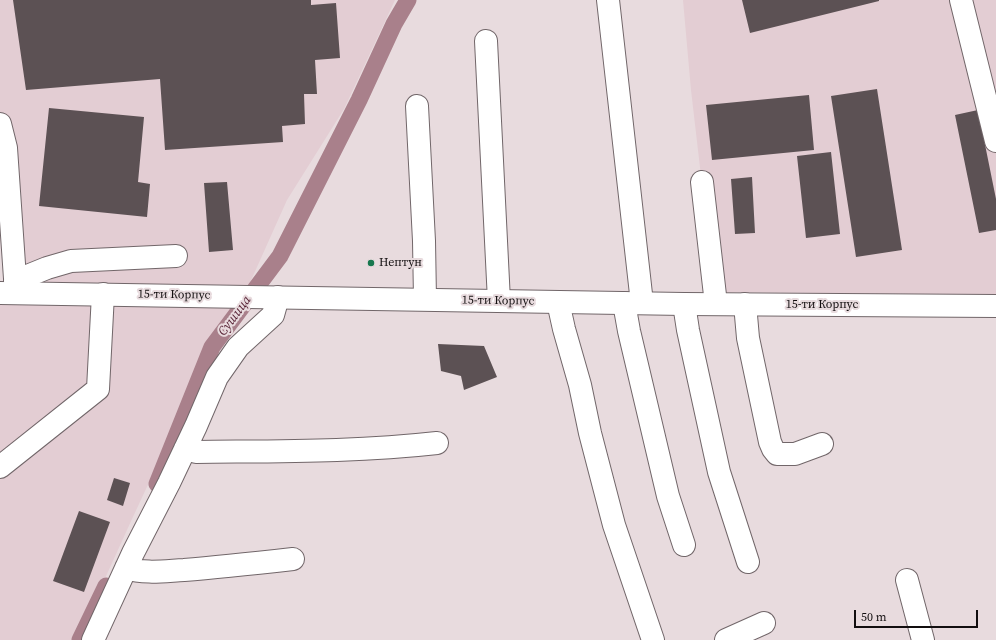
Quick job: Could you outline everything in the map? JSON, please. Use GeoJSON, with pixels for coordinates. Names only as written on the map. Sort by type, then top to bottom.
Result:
{"type":"FeatureCollection","features":[{"type":"Feature","properties":{"kind":"main road"},"geometry":{"type":"LineString","coordinates":[[608,0],[633,303],[629,330],[668,496],[684,544]]}},
{"type":"Feature","properties":{"kind":"main road"},"geometry":{"type":"LineString","coordinates":[[961,0],[996,141]]}},
{"type":"Feature","properties":{"kind":"main road"},"geometry":{"type":"LineString","coordinates":[[486,41],[499,301]]}},
{"type":"Feature","properties":{"kind":"main road"},"geometry":{"type":"LineString","coordinates":[[417,106],[424,241],[425,299]]}},
{"type":"Feature","properties":{"kind":"main road"},"geometry":{"type":"LineString","coordinates":[[0,124],[6,148],[10,289],[47,268],[71,262],[176,256]]}},
{"type":"Feature","properties":{"kind":"main road"},"geometry":{"type":"LineString","coordinates":[[702,182],[716,304]]}},
{"type":"Feature","properties":{"kind":"main road","name":"15-ти Корпус"},"geometry":{"type":"LineString","coordinates":[[10,289],[103,294],[499,301],[996,306]]}},
{"type":"Feature","properties":{"kind":"main road"},"geometry":{"type":"LineString","coordinates":[[0,467],[98,389],[103,294]]}},
{"type":"Feature","properties":{"kind":"main road"},"geometry":{"type":"LineString","coordinates":[[94,640],[126,568],[185,449],[217,377],[238,348],[273,315],[272,297]]}},
{"type":"Feature","properties":{"kind":"main road"},"geometry":{"type":"LineString","coordinates":[[558,302],[614,525],[653,640]]}},
{"type":"Feature","properties":{"kind":"main road"},"geometry":{"type":"LineString","coordinates":[[684,304],[688,330],[719,472],[748,562]]}},
{"type":"Feature","properties":{"kind":"main road"},"geometry":{"type":"LineString","coordinates":[[745,304],[748,338],[770,442],[773,448],[777,454],[795,454],[822,444]]}},
{"type":"Feature","properties":{"kind":"main road"},"geometry":{"type":"LineString","coordinates":[[185,449],[196,452],[334,450],[437,443]]}},
{"type":"Feature","properties":{"kind":"main road"},"geometry":{"type":"LineString","coordinates":[[126,568],[138,572],[209,568],[292,560]]}},
{"type":"Feature","properties":{"kind":"main road"},"geometry":{"type":"LineString","coordinates":[[907,580],[923,640]]}},
{"type":"Feature","properties":{"kind":"main road"},"geometry":{"type":"LineString","coordinates":[[726,640],[764,623]]}},
{"type":"Feature","properties":{"kind":"shaded area"},"geometry":{"type":"Polygon","coordinates":[[[0,0],[395,0],[344,109],[287,200],[244,296],[212,347],[77,640],[0,640],[0,293],[16,293],[0,124],[0,0]]]}},
{"type":"Feature","properties":{"kind":"shaded area"},"geometry":{"type":"Polygon","coordinates":[[[683,0],[996,0],[996,295],[723,292],[701,176],[683,0]]]}},
{"type":"Feature","properties":{"kind":"building"},"geometry":{"type":"Polygon","coordinates":[[[13,0],[311,0],[311,5],[336,3],[340,58],[315,60],[317,94],[304,94],[305,124],[282,126],[283,142],[165,150],[160,79],[26,90],[13,0]]]}},
{"type":"Feature","properties":{"kind":"building"},"geometry":{"type":"Polygon","coordinates":[[[742,0],[879,0],[879,1],[750,33],[742,0]]]}},
{"type":"Feature","properties":{"kind":"building"},"geometry":{"type":"Polygon","coordinates":[[[877,89],[902,250],[856,257],[831,96],[877,89]]]}},
{"type":"Feature","properties":{"kind":"building"},"geometry":{"type":"Polygon","coordinates":[[[809,95],[814,150],[712,160],[706,105],[809,95]]]}},
{"type":"Feature","properties":{"kind":"building"},"geometry":{"type":"Polygon","coordinates":[[[49,108],[144,117],[138,182],[150,184],[147,217],[39,206],[49,108]]]}},
{"type":"Feature","properties":{"kind":"building"},"geometry":{"type":"Polygon","coordinates":[[[978,110],[996,199],[996,230],[979,233],[955,115],[978,110]]]}},
{"type":"Feature","properties":{"kind":"building"},"geometry":{"type":"Polygon","coordinates":[[[831,152],[840,234],[806,238],[797,156],[831,152]]]}},
{"type":"Feature","properties":{"kind":"building"},"geometry":{"type":"Polygon","coordinates":[[[752,177],[755,233],[735,234],[731,179],[752,177]]]}},
{"type":"Feature","properties":{"kind":"building"},"geometry":{"type":"Polygon","coordinates":[[[227,182],[233,250],[209,252],[204,183],[227,182]]]}},
{"type":"Feature","properties":{"kind":"building"},"geometry":{"type":"Polygon","coordinates":[[[438,344],[484,346],[497,377],[464,390],[461,376],[441,371],[438,344]]]}},
{"type":"Feature","properties":{"kind":"building"},"geometry":{"type":"Polygon","coordinates":[[[114,478],[130,483],[123,506],[107,500],[114,478]]]}},
{"type":"Feature","properties":{"kind":"building"},"geometry":{"type":"Polygon","coordinates":[[[79,511],[110,522],[84,592],[53,581],[79,511]]]}},
{"type":"Feature","properties":{"kind":"waterway","name":"Сушица"},"geometry":{"type":"LineString","coordinates":[[157,484],[212,347],[280,256],[359,100],[394,24],[408,0]]}},
{"type":"Feature","properties":{"kind":"waterway","name":"Сушица"},"geometry":{"type":"LineString","coordinates":[[80,640],[106,586]]}},
{"type":"Feature","properties":{"kind":"place","name":"Нептун"},"geometry":{"type":"Point","coordinates":[371,263]}}]}
